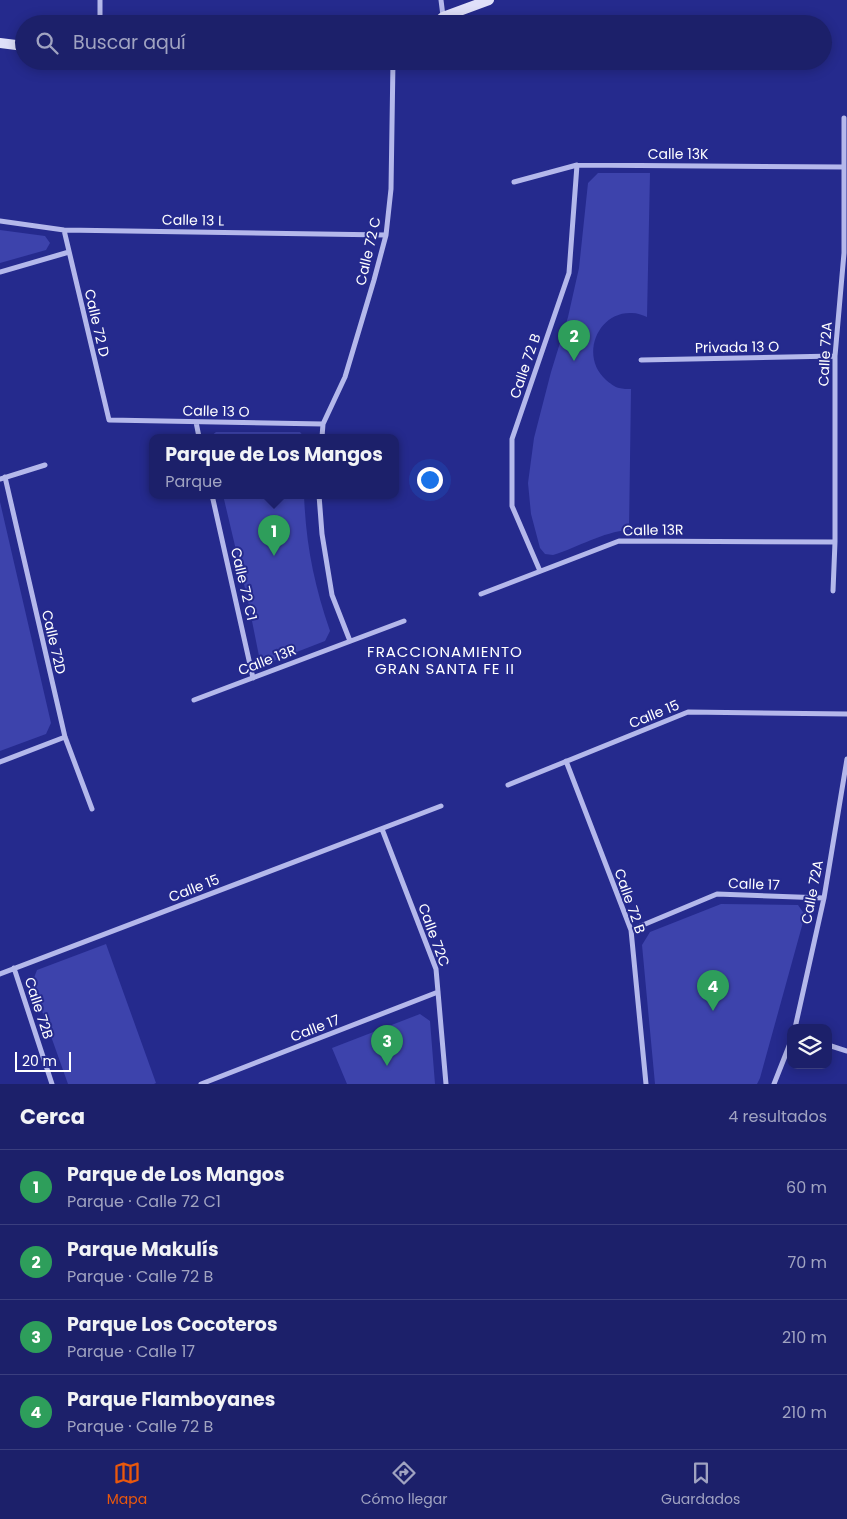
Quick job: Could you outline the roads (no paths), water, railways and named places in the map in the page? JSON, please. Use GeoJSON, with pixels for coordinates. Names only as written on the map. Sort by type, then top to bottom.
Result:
{"type":"FeatureCollection","features":[{"type":"Feature","properties":{"kind":"street"},"geometry":{"type":"LineString","coordinates":[[100,0],[100,15]]}},
{"type":"Feature","properties":{"kind":"street"},"geometry":{"type":"LineString","coordinates":[[440,15],[441,0]]}},
{"type":"Feature","properties":{"kind":"street"},"geometry":{"type":"LineString","coordinates":[[452,15],[489,0]]}},
{"type":"Feature","properties":{"kind":"street"},"geometry":{"type":"LineString","coordinates":[[0,43],[15,45]]}},
{"type":"Feature","properties":{"kind":"street","name":"Calle 72 C"},"geometry":{"type":"LineString","coordinates":[[322,434],[323,424],[345,377],[386,235],[391,189],[393,70]]}},
{"type":"Feature","properties":{"kind":"street","name":"Calle 72A"},"geometry":{"type":"LineString","coordinates":[[833,591],[835,542],[835,356],[846,254],[844,118]]}},
{"type":"Feature","properties":{"kind":"street","name":"Calle 13K"},"geometry":{"type":"LineString","coordinates":[[514,182],[577,164],[844,167]]}},
{"type":"Feature","properties":{"kind":"street","name":"Calle 72 B"},"geometry":{"type":"LineString","coordinates":[[540,571],[512,506],[512,439],[569,272],[577,164]]}},
{"type":"Feature","properties":{"kind":"street","name":"Calle 13 L"},"geometry":{"type":"LineString","coordinates":[[0,221],[64,230],[386,235]]}},
{"type":"Feature","properties":{"kind":"street","name":"Calle 72 D"},"geometry":{"type":"LineString","coordinates":[[64,230],[109,420]]}},
{"type":"Feature","properties":{"kind":"street"},"geometry":{"type":"LineString","coordinates":[[0,272],[69,252]]}},
{"type":"Feature","properties":{"kind":"street","name":"Privada 13 O"},"geometry":{"type":"LineString","coordinates":[[641,360],[835,356]]}},
{"type":"Feature","properties":{"kind":"street","name":"Calle 13 O"},"geometry":{"type":"LineString","coordinates":[[109,420],[323,424]]}},
{"type":"Feature","properties":{"kind":"street"},"geometry":{"type":"LineString","coordinates":[[196,422],[198,434]]}},
{"type":"Feature","properties":{"kind":"street"},"geometry":{"type":"LineString","coordinates":[[3,478],[45,465]]}},
{"type":"Feature","properties":{"kind":"street","name":"Calle 72D"},"geometry":{"type":"LineString","coordinates":[[3,478],[65,737],[92,809]]}},
{"type":"Feature","properties":{"kind":"street","name":"Calle 72 C1"},"geometry":{"type":"LineString","coordinates":[[213,499],[254,678]]}},
{"type":"Feature","properties":{"kind":"street"},"geometry":{"type":"LineString","coordinates":[[319,499],[322,534],[332,595],[350,641]]}},
{"type":"Feature","properties":{"kind":"street","name":"Calle 13R"},"geometry":{"type":"LineString","coordinates":[[481,594],[619,540],[835,542]]}},
{"type":"Feature","properties":{"kind":"street","name":"Calle 13R"},"geometry":{"type":"LineString","coordinates":[[194,700],[404,621]]}},
{"type":"Feature","properties":{"kind":"street","name":"Calle 15"},"geometry":{"type":"LineString","coordinates":[[508,785],[688,712],[847,714]]}},
{"type":"Feature","properties":{"kind":"street"},"geometry":{"type":"LineString","coordinates":[[0,762],[65,737]]}},
{"type":"Feature","properties":{"kind":"street","name":"Calle 72A"},"geometry":{"type":"LineString","coordinates":[[796,1024],[824,898],[847,759]]}},
{"type":"Feature","properties":{"kind":"street","name":"Calle 72 B"},"geometry":{"type":"LineString","coordinates":[[566,762],[631,930],[646,1084]]}},
{"type":"Feature","properties":{"kind":"street","name":"Calle 15"},"geometry":{"type":"LineString","coordinates":[[0,974],[441,806]]}},
{"type":"Feature","properties":{"kind":"street","name":"Calle 72C"},"geometry":{"type":"LineString","coordinates":[[382,829],[436,969],[446,1084]]}},
{"type":"Feature","properties":{"kind":"street","name":"Calle 17"},"geometry":{"type":"LineString","coordinates":[[631,930],[718,894],[824,898]]}},
{"type":"Feature","properties":{"kind":"street","name":"Calle 72B"},"geometry":{"type":"LineString","coordinates":[[14,968],[52,1084]]}},
{"type":"Feature","properties":{"kind":"street","name":"Calle 17"},"geometry":{"type":"LineString","coordinates":[[200,1084],[438,992]]}},
{"type":"Feature","properties":{"kind":"street"},"geometry":{"type":"LineString","coordinates":[[832,1046],[847,1051]]}},
{"type":"Feature","properties":{"kind":"street"},"geometry":{"type":"LineString","coordinates":[[774,1084],[787,1051]]}},
{"type":"Feature","properties":{"kind":"place","name":"Parque Makulís"},"geometry":{"type":"Point","coordinates":[574,361]}},
{"type":"Feature","properties":{"kind":"place","name":"Parque de Los Mangos"},"geometry":{"type":"Point","coordinates":[274,556]}},
{"type":"Feature","properties":{"kind":"place","name":"Parque Flamboyanes"},"geometry":{"type":"Point","coordinates":[713,1011]}},
{"type":"Feature","properties":{"kind":"place","name":"Parque Los Cocoteros"},"geometry":{"type":"Point","coordinates":[387,1066]}},
{"type":"Feature","properties":{"kind":"district","name":"FRACCIONAMIENTO GRAN SANTA FE II"},"geometry":{"type":"Point","coordinates":[445,660]}}]}
